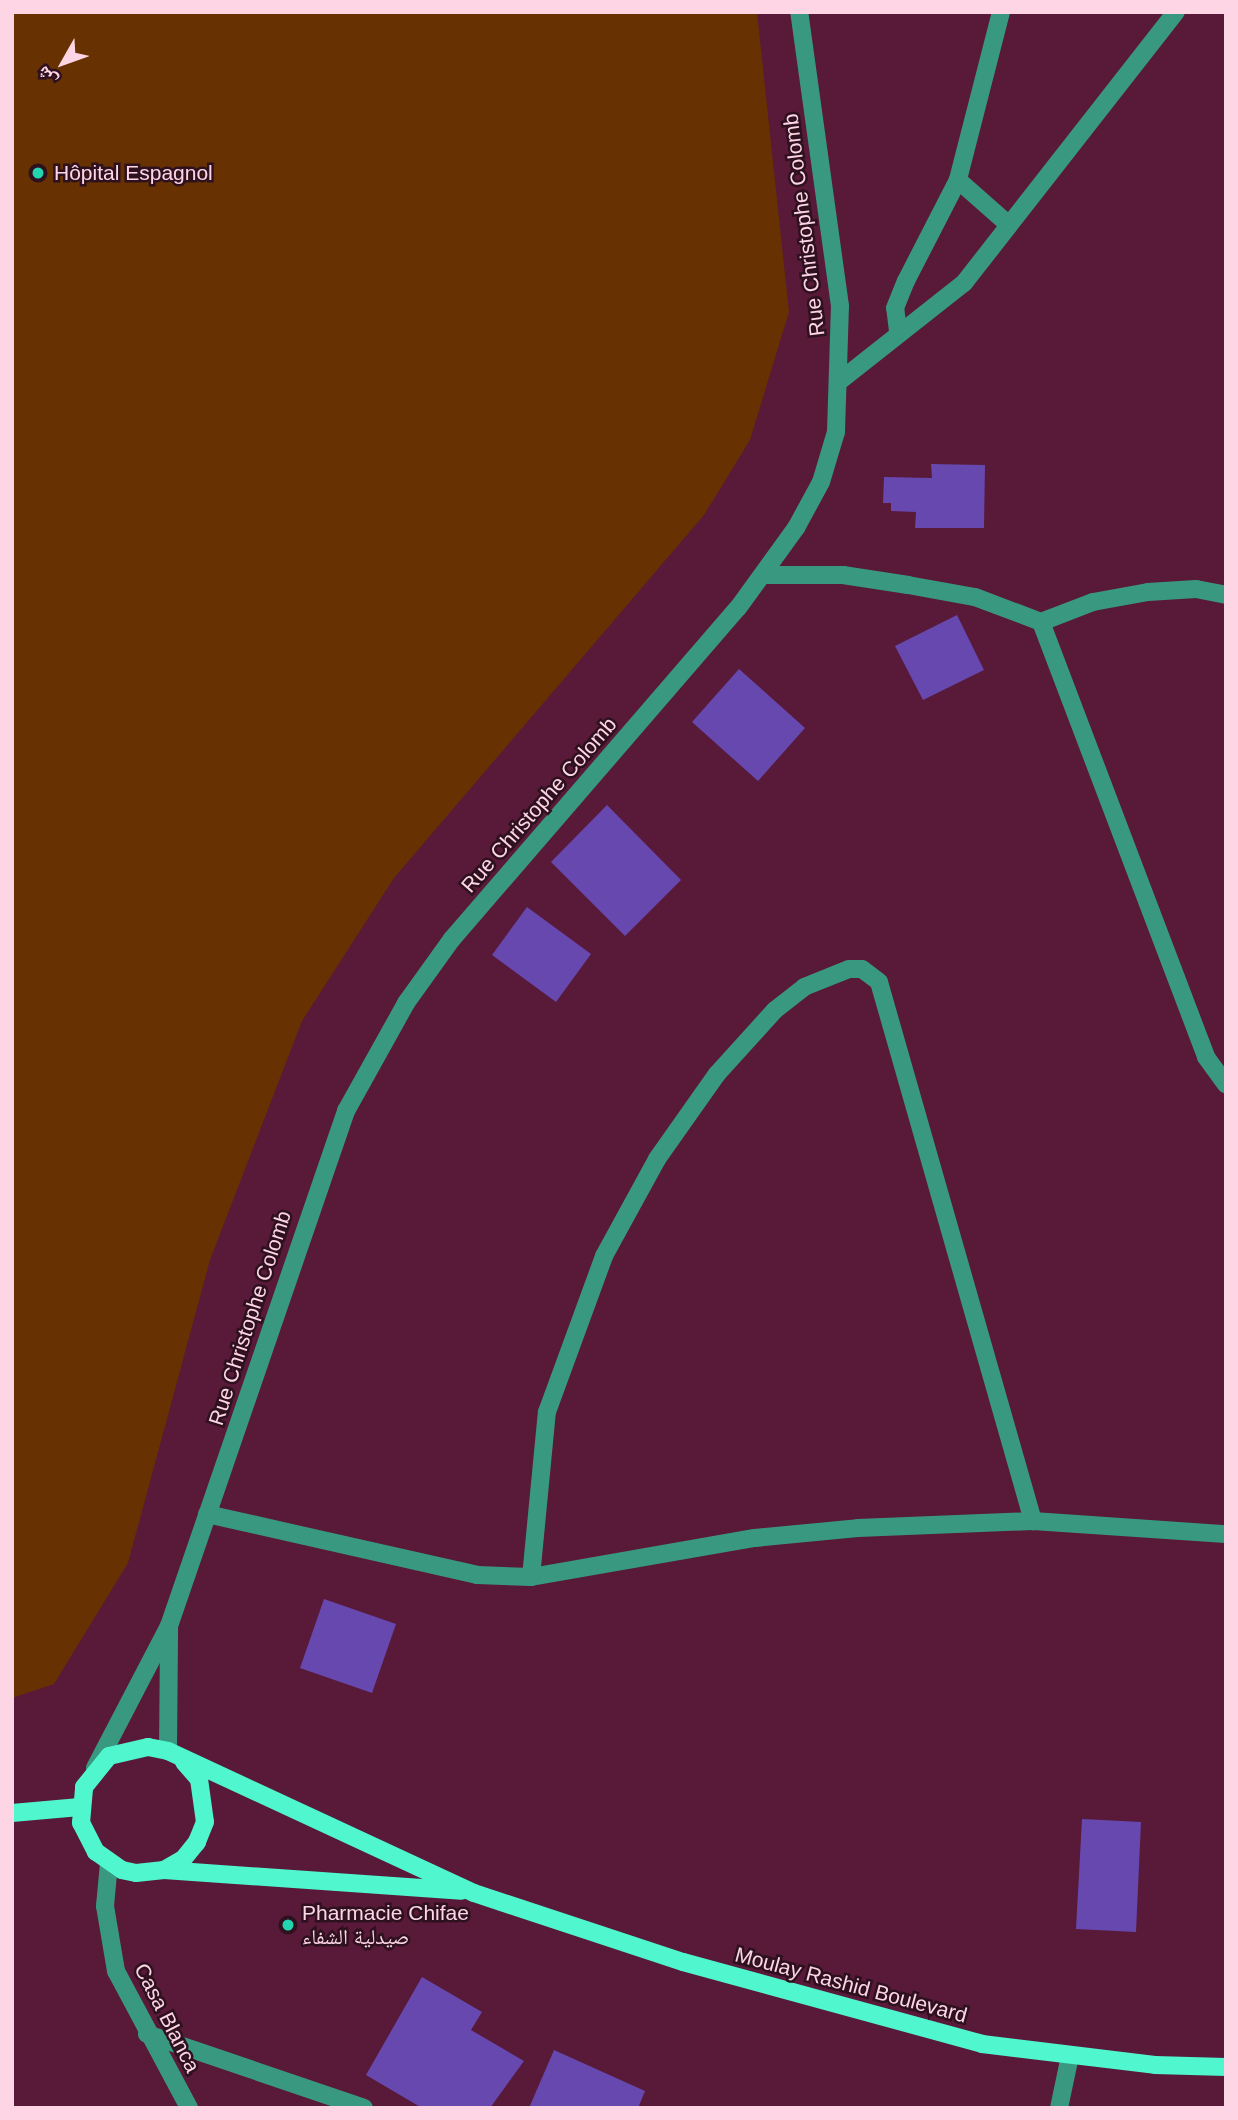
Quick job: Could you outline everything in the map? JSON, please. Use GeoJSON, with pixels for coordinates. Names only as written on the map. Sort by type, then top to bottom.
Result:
{"type":"FeatureCollection","features":[{"type":"Feature","properties":{"kind":"main road"},"geometry":{"type":"LineString","coordinates":[[128,1748],[168,1751],[184,1762],[474,1892],[164,1870],[136,1872],[109,1863],[87,1839],[80,1807],[94,1769],[128,1748]]}},
{"type":"Feature","properties":{"kind":"main road"},"geometry":{"type":"LineString","coordinates":[[164,1870],[183,1859],[197,1842],[205,1822],[199,1779],[184,1762]]}},
{"type":"Feature","properties":{"kind":"main road"},"geometry":{"type":"LineString","coordinates":[[12,1813],[80,1807]]}},
{"type":"Feature","properties":{"kind":"main road","name":"Moulay Rashid Boulevard"},"geometry":{"type":"LineString","coordinates":[[474,1892],[682,1962],[982,2044],[1070,2056],[1226,2067]]}},
{"type":"Feature","properties":{"kind":"street","name":"Rue Christophe Colomb"},"geometry":{"type":"LineString","coordinates":[[94,1769],[169,1626],[346,1111],[406,1003],[452,939],[585,790],[764,575],[821,482],[836,432],[841,380],[840,306],[799,12]]}},
{"type":"Feature","properties":{"kind":"street"},"geometry":{"type":"LineString","coordinates":[[898,331],[895,308],[905,281],[958,180],[1001,12]]}},
{"type":"Feature","properties":{"kind":"street"},"geometry":{"type":"LineString","coordinates":[[841,380],[898,331],[964,283],[1176,12]]}},
{"type":"Feature","properties":{"kind":"street"},"geometry":{"type":"LineString","coordinates":[[958,180],[1009,225]]}},
{"type":"Feature","properties":{"kind":"street"},"geometry":{"type":"LineString","coordinates":[[764,575],[843,575],[908,585],[975,597],[1041,622],[1093,602],[1148,592],[1196,589],[1226,595]]}},
{"type":"Feature","properties":{"kind":"street"},"geometry":{"type":"LineString","coordinates":[[1041,622],[1206,1057],[1226,1085]]}},
{"type":"Feature","properties":{"kind":"street"},"geometry":{"type":"LineString","coordinates":[[531,1577],[547,1412],[604,1256],[657,1159],[717,1074],[775,1010],[804,987],[849,969],[862,969],[879,982],[1032,1521]]}},
{"type":"Feature","properties":{"kind":"street"},"geometry":{"type":"LineString","coordinates":[[206,1514],[477,1574],[531,1577],[755,1538],[858,1528],[1032,1521],[1226,1534]]}},
{"type":"Feature","properties":{"kind":"street","name":"Rue Christophe Colomb"},"geometry":{"type":"LineString","coordinates":[[168,1751],[169,1626]]}},
{"type":"Feature","properties":{"kind":"street","name":"Casa Blanca"},"geometry":{"type":"LineString","coordinates":[[109,1863],[108,1938],[116,1971],[147,2034],[189,2108]]}},
{"type":"Feature","properties":{"kind":"street"},"geometry":{"type":"LineString","coordinates":[[147,2034],[364,2108]]}},
{"type":"Feature","properties":{"kind":"street"},"geometry":{"type":"LineString","coordinates":[[1059,2108],[1070,2056]]}},
{"type":"Feature","properties":{"kind":"shaded area"},"geometry":{"type":"Polygon","coordinates":[[[12,12],[757,12],[789,312],[750,440],[704,515],[394,878],[302,1021],[210,1260],[128,1563],[54,1684],[12,1698],[12,12]]]}},
{"type":"Feature","properties":{"kind":"building"},"geometry":{"type":"Polygon","coordinates":[[[931,464],[985,465],[984,528],[915,528],[916,512],[891,511],[891,503],[883,503],[884,477],[932,478],[931,464]]]}},
{"type":"Feature","properties":{"kind":"building"},"geometry":{"type":"Polygon","coordinates":[[[957,615],[984,670],[923,700],[895,646],[957,615]]]}},
{"type":"Feature","properties":{"kind":"building"},"geometry":{"type":"Polygon","coordinates":[[[739,669],[805,728],[758,781],[692,722],[739,669]]]}},
{"type":"Feature","properties":{"kind":"building"},"geometry":{"type":"Polygon","coordinates":[[[607,805],[681,880],[625,936],[551,862],[607,805]]]}},
{"type":"Feature","properties":{"kind":"building"},"geometry":{"type":"Polygon","coordinates":[[[527,907],[591,954],[556,1002],[492,955],[527,907]]]}},
{"type":"Feature","properties":{"kind":"building"},"geometry":{"type":"Polygon","coordinates":[[[324,1599],[396,1624],[372,1693],[300,1668],[324,1599]]]}},
{"type":"Feature","properties":{"kind":"building"},"geometry":{"type":"Polygon","coordinates":[[[1082,1819],[1141,1822],[1136,1932],[1076,1929],[1082,1819]]]}},
{"type":"Feature","properties":{"kind":"building"},"geometry":{"type":"Polygon","coordinates":[[[422,1977],[482,2012],[471,2030],[524,2061],[490,2108],[422,2108],[366,2075],[422,1977]]]}},
{"type":"Feature","properties":{"kind":"building"},"geometry":{"type":"Polygon","coordinates":[[[554,2050],[645,2091],[638,2108],[529,2108],[554,2050]]]}},
{"type":"Feature","properties":{"kind":"place","name":"Hôpital Espagnol"},"geometry":{"type":"Point","coordinates":[38,173]}},
{"type":"Feature","properties":{"kind":"place","name":"Pharmacie Chifae صيدلية الشفاء"},"geometry":{"type":"Point","coordinates":[288,1925]}}]}
